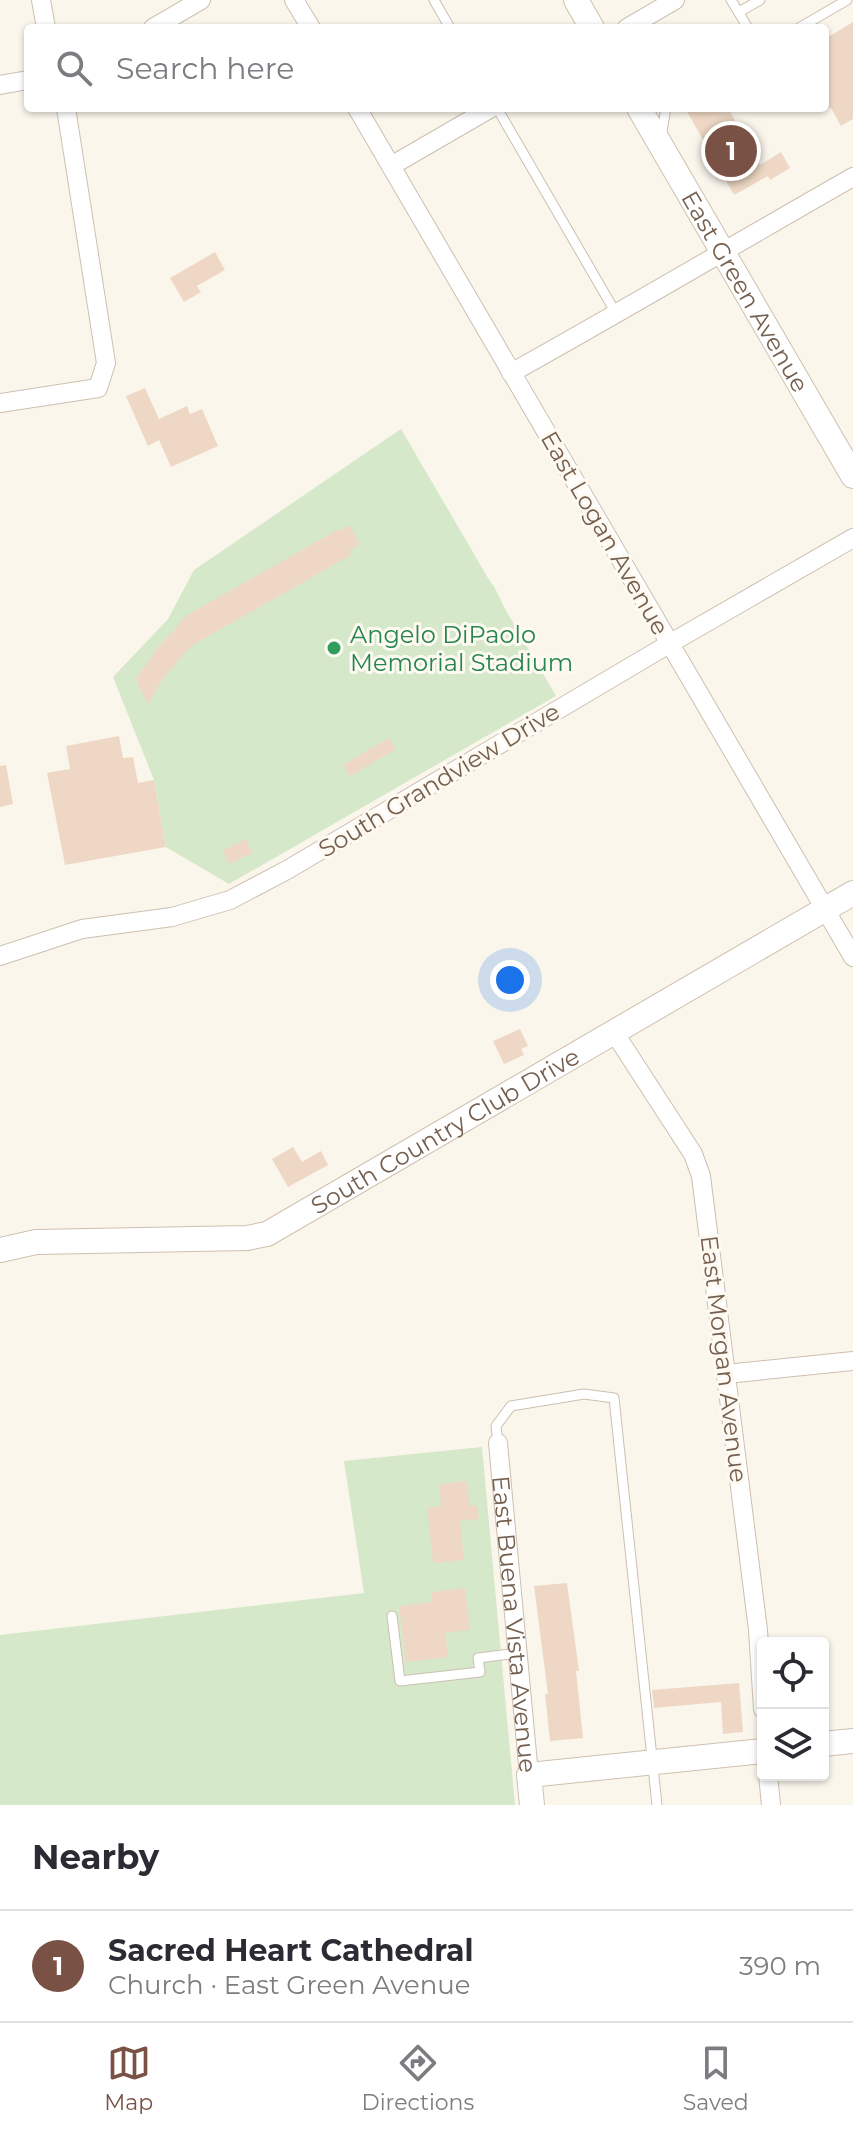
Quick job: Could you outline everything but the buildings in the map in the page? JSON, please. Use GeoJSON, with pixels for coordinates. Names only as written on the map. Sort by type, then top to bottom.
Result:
{"type":"FeatureCollection","features":[{"type":"Feature","properties":{"kind":"main road"},"geometry":{"type":"LineString","coordinates":[[576,0],[590,24]]}},
{"type":"Feature","properties":{"kind":"main road","name":"East Green Avenue"},"geometry":{"type":"LineString","coordinates":[[641,112],[853,476]]}},
{"type":"Feature","properties":{"kind":"main road","name":"South Country Club Drive"},"geometry":{"type":"LineString","coordinates":[[0,1250],[36,1242],[247,1238],[267,1234],[853,893]]}},
{"type":"Feature","properties":{"kind":"main road"},"geometry":{"type":"LineString","coordinates":[[829,1743],[853,1741]]}},
{"type":"Feature","properties":{"kind":"main road"},"geometry":{"type":"LineString","coordinates":[[529,1775],[757,1752]]}},
{"type":"Feature","properties":{"kind":"main road","name":"East Buena Vista Avenue"},"geometry":{"type":"LineString","coordinates":[[529,1775],[532,1805]]}},
{"type":"Feature","properties":{"kind":"street"},"geometry":{"type":"LineString","coordinates":[[41,0],[45,24]]}},
{"type":"Feature","properties":{"kind":"street"},"geometry":{"type":"LineString","coordinates":[[160,24],[201,0]]}},
{"type":"Feature","properties":{"kind":"street"},"geometry":{"type":"LineString","coordinates":[[294,0],[309,24]]}},
{"type":"Feature","properties":{"kind":"street"},"geometry":{"type":"LineString","coordinates":[[637,24],[675,0]]}},
{"type":"Feature","properties":{"kind":"street"},"geometry":{"type":"LineString","coordinates":[[0,85],[24,81]]}},
{"type":"Feature","properties":{"kind":"street"},"geometry":{"type":"LineString","coordinates":[[0,403],[98,388],[106,363],[67,112]]}},
{"type":"Feature","properties":{"kind":"street","name":"East Logan Avenue"},"geometry":{"type":"LineString","coordinates":[[359,112],[853,957]]}},
{"type":"Feature","properties":{"kind":"street"},"geometry":{"type":"LineString","coordinates":[[391,166],[487,112]]}},
{"type":"Feature","properties":{"kind":"street"},"geometry":{"type":"LineString","coordinates":[[511,373],[853,177]]}},
{"type":"Feature","properties":{"kind":"street","name":"South Grandview Drive"},"geometry":{"type":"LineString","coordinates":[[0,956],[82,929],[172,917],[230,900],[853,538]]}},
{"type":"Feature","properties":{"kind":"street","name":"East Morgan Avenue"},"geometry":{"type":"LineString","coordinates":[[614,1032],[693,1154],[701,1176],[758,1637]]}},
{"type":"Feature","properties":{"kind":"street"},"geometry":{"type":"LineString","coordinates":[[726,1374],[853,1361]]}},
{"type":"Feature","properties":{"kind":"street","name":"East Buena Vista Avenue"},"geometry":{"type":"LineString","coordinates":[[498,1443],[529,1775]]}},
{"type":"Feature","properties":{"kind":"street"},"geometry":{"type":"LineString","coordinates":[[769,1781],[771,1805]]}},
{"type":"Feature","properties":{"kind":"lane"},"geometry":{"type":"LineString","coordinates":[[434,0],[448,24]]}},
{"type":"Feature","properties":{"kind":"lane"},"geometry":{"type":"LineString","coordinates":[[731,0],[746,24]]}},
{"type":"Feature","properties":{"kind":"lane"},"geometry":{"type":"LineString","coordinates":[[739,12],[760,0]]}},
{"type":"Feature","properties":{"kind":"lane"},"geometry":{"type":"LineString","coordinates":[[806,24],[847,0]]}},
{"type":"Feature","properties":{"kind":"lane"},"geometry":{"type":"LineString","coordinates":[[496,112],[617,315]]}},
{"type":"Feature","properties":{"kind":"lane"},"geometry":{"type":"LineString","coordinates":[[660,145],[665,112]]}},
{"type":"Feature","properties":{"kind":"lane"},"geometry":{"type":"LineString","coordinates":[[498,1443],[496,1426],[511,1406],[584,1394],[614,1398],[657,1805]]}},
{"type":"Feature","properties":{"kind":"lane"},"geometry":{"type":"LineString","coordinates":[[392,1616],[400,1681],[480,1672],[478,1658],[518,1653]]}},
{"type":"Feature","properties":{"kind":"green space","name":"Angelo DiPaolo Memorial Stadium"},"geometry":{"type":"Polygon","coordinates":[[[401,429],[556,696],[229,884],[166,847],[154,780],[113,677],[168,619],[194,570],[401,429]]]}},
{"type":"Feature","properties":{"kind":"green space"},"geometry":{"type":"Polygon","coordinates":[[[482,1447],[515,1805],[0,1805],[0,1635],[364,1593],[344,1461],[482,1447]]]}},
{"type":"Feature","properties":{"kind":"place","name":"Sacred Heart Cathedral"},"geometry":{"type":"Point","coordinates":[731,151]}},
{"type":"Feature","properties":{"kind":"place","name":"Angelo DiPaolo Memorial Stadium"},"geometry":{"type":"Point","coordinates":[334,648]}}]}
